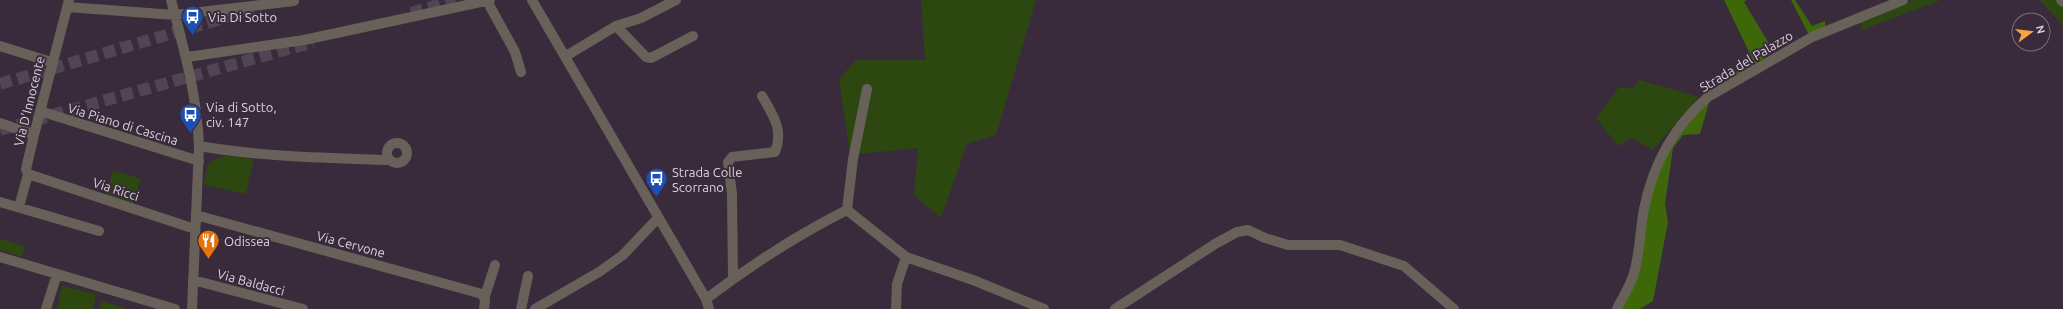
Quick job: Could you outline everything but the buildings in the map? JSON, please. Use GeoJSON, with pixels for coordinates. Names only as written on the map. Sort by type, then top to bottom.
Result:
{"type":"FeatureCollection","features":[{"type":"Feature","properties":{"kind":"street"},"geometry":{"type":"LineString","coordinates":[[171,0],[187,58],[196,101],[200,146],[192,309]]}},
{"type":"Feature","properties":{"kind":"street"},"geometry":{"type":"LineString","coordinates":[[532,0],[566,56],[708,304],[733,279],[804,231],[848,210]]}},
{"type":"Feature","properties":{"kind":"street"},"geometry":{"type":"LineString","coordinates":[[566,56],[616,26],[641,18],[676,0]]}},
{"type":"Feature","properties":{"kind":"street","name":"Strada del Palazzo"},"geometry":{"type":"LineString","coordinates":[[1617,309],[1634,274],[1644,208],[1659,158],[1676,130],[1695,108],[1708,97],[1812,37],[1904,0]]}},
{"type":"Feature","properties":{"kind":"street"},"geometry":{"type":"LineString","coordinates":[[68,3],[175,15],[294,1]]}},
{"type":"Feature","properties":{"kind":"street"},"geometry":{"type":"LineString","coordinates":[[187,58],[304,40],[489,1],[515,52],[521,72]]}},
{"type":"Feature","properties":{"kind":"street","name":"Via D'Innocente"},"geometry":{"type":"LineString","coordinates":[[19,207],[28,174],[26,169],[34,135],[68,3]]}},
{"type":"Feature","properties":{"kind":"street"},"geometry":{"type":"LineString","coordinates":[[616,26],[646,57],[651,58],[693,36]]}},
{"type":"Feature","properties":{"kind":"street"},"geometry":{"type":"LineString","coordinates":[[0,46],[52,62]]}},
{"type":"Feature","properties":{"kind":"street"},"geometry":{"type":"LineString","coordinates":[[848,210],[853,160],[867,89]]}},
{"type":"Feature","properties":{"kind":"street"},"geometry":{"type":"LineString","coordinates":[[733,279],[732,194],[728,162],[732,157],[775,152],[779,142],[778,123],[762,96]]}},
{"type":"Feature","properties":{"kind":"street","name":"Via Piano di Cascina"},"geometry":{"type":"LineString","coordinates":[[40,111],[199,161]]}},
{"type":"Feature","properties":{"kind":"street"},"geometry":{"type":"LineString","coordinates":[[0,124],[34,135]]}},
{"type":"Feature","properties":{"kind":"street"},"geometry":{"type":"LineString","coordinates":[[200,146],[223,150],[302,157],[389,160]]}},
{"type":"Feature","properties":{"kind":"street","name":"Via Ricci"},"geometry":{"type":"LineString","coordinates":[[28,174],[195,229]]}},
{"type":"Feature","properties":{"kind":"street"},"geometry":{"type":"LineString","coordinates":[[0,202],[99,231]]}},
{"type":"Feature","properties":{"kind":"street"},"geometry":{"type":"LineString","coordinates":[[848,210],[906,257],[973,280],[1044,309]]}},
{"type":"Feature","properties":{"kind":"street","name":"Via Cervone"},"geometry":{"type":"LineString","coordinates":[[196,215],[485,296]]}},
{"type":"Feature","properties":{"kind":"street"},"geometry":{"type":"LineString","coordinates":[[535,309],[598,272],[623,255],[641,238],[658,218]]}},
{"type":"Feature","properties":{"kind":"street"},"geometry":{"type":"LineString","coordinates":[[1115,309],[1215,244],[1237,232],[1248,230],[1264,238],[1288,245],[1340,245],[1404,266],[1454,309]]}},
{"type":"Feature","properties":{"kind":"street"},"geometry":{"type":"LineString","coordinates":[[0,257],[175,309]]}},
{"type":"Feature","properties":{"kind":"street"},"geometry":{"type":"LineString","coordinates":[[896,309],[897,284],[906,257]]}},
{"type":"Feature","properties":{"kind":"street"},"geometry":{"type":"LineString","coordinates":[[484,309],[485,296],[495,265]]}},
{"type":"Feature","properties":{"kind":"street"},"geometry":{"type":"LineString","coordinates":[[46,309],[57,274]]}},
{"type":"Feature","properties":{"kind":"street"},"geometry":{"type":"LineString","coordinates":[[521,309],[528,276]]}},
{"type":"Feature","properties":{"kind":"street","name":"Via Baldacci"},"geometry":{"type":"LineString","coordinates":[[193,280],[303,309]]}},
{"type":"Feature","properties":{"kind":"green space"},"geometry":{"type":"Polygon","coordinates":[[[921,0],[1036,0],[996,135],[967,144],[941,218],[914,195],[918,148],[850,155],[839,79],[856,60],[925,60],[921,0]]]}},
{"type":"Feature","properties":{"kind":"green space"},"geometry":{"type":"Polygon","coordinates":[[[1724,0],[1747,0],[1744,2],[1774,52],[1716,90],[1752,58],[1724,0]]]}},
{"type":"Feature","properties":{"kind":"green space"},"geometry":{"type":"Polygon","coordinates":[[[1791,0],[1795,0],[1812,26],[1825,21],[1826,27],[1809,35],[1791,0]]]}},
{"type":"Feature","properties":{"kind":"green space"},"geometry":{"type":"Polygon","coordinates":[[[1913,0],[1941,0],[1862,30],[1860,21],[1913,0]]]}},
{"type":"Feature","properties":{"kind":"green space"},"geometry":{"type":"Polygon","coordinates":[[[2039,0],[2058,0],[2063,4],[2063,25],[2051,12],[2039,0]]]}},
{"type":"Feature","properties":{"kind":"green space"},"geometry":{"type":"Polygon","coordinates":[[[1639,80],[1699,97],[1653,150],[1631,138],[1618,146],[1596,118],[1619,87],[1634,88],[1639,80]]]}},
{"type":"Feature","properties":{"kind":"green space"},"geometry":{"type":"Polygon","coordinates":[[[1710,99],[1700,134],[1683,135],[1673,148],[1665,204],[1668,222],[1653,301],[1640,309],[1617,309],[1634,274],[1644,208],[1668,142],[1710,99]]]}},
{"type":"Feature","properties":{"kind":"green space"},"geometry":{"type":"Polygon","coordinates":[[[227,156],[254,159],[246,194],[204,185],[207,168],[211,161],[227,156]]]}},
{"type":"Feature","properties":{"kind":"green space"},"geometry":{"type":"Polygon","coordinates":[[[113,170],[141,179],[133,205],[105,197],[113,170]]]}},
{"type":"Feature","properties":{"kind":"green space"},"geometry":{"type":"Polygon","coordinates":[[[0,239],[25,246],[22,257],[0,250],[0,239]]]}},
{"type":"Feature","properties":{"kind":"green space"},"geometry":{"type":"Polygon","coordinates":[[[62,286],[96,294],[93,309],[57,309],[62,286]]]}},
{"type":"Feature","properties":{"kind":"green space"},"geometry":{"type":"Polygon","coordinates":[[[101,301],[129,309],[99,309],[101,301]]]}},
{"type":"Feature","properties":{"kind":"tunnel"},"geometry":{"type":"LineString","coordinates":[[411,13],[455,0]]}},
{"type":"Feature","properties":{"kind":"tunnel"},"geometry":{"type":"LineString","coordinates":[[0,84],[261,7]]}},
{"type":"Feature","properties":{"kind":"tunnel"},"geometry":{"type":"LineString","coordinates":[[0,130],[313,42]]}},
{"type":"Feature","properties":{"kind":"place","name":"Via Di Sotto"},"geometry":{"type":"Point","coordinates":[193,36]}},
{"type":"Feature","properties":{"kind":"place","name":"Via di Sotto, civ. 147"},"geometry":{"type":"Point","coordinates":[191,134]}},
{"type":"Feature","properties":{"kind":"place","name":"Strada Colle Scorrano"},"geometry":{"type":"Point","coordinates":[656,198]}},
{"type":"Feature","properties":{"kind":"place","name":"Odissea"},"geometry":{"type":"Point","coordinates":[209,260]}}]}
